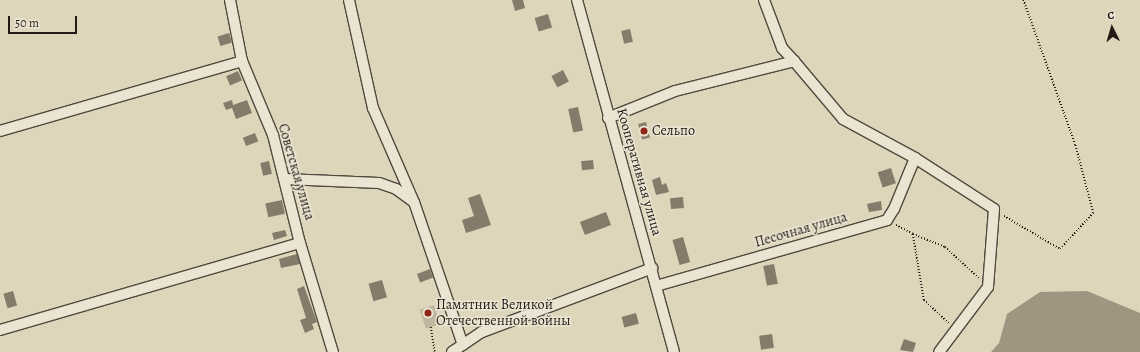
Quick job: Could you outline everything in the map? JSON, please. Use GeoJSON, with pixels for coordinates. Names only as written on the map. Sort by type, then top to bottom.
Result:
{"type":"FeatureCollection","features":[{"type":"Feature","properties":{"kind":"street","name":"Советская улица"},"geometry":{"type":"LineString","coordinates":[[230,0],[242,61],[273,135],[300,243],[334,352]]}},
{"type":"Feature","properties":{"kind":"street"},"geometry":{"type":"LineString","coordinates":[[349,0],[373,108],[414,202],[463,344]]}},
{"type":"Feature","properties":{"kind":"street","name":"Кооперативная улица"},"geometry":{"type":"LineString","coordinates":[[577,0],[608,118],[652,268],[674,352]]}},
{"type":"Feature","properties":{"kind":"street"},"geometry":{"type":"LineString","coordinates":[[764,0],[782,48],[844,119],[915,158],[994,209],[988,287],[939,352]]}},
{"type":"Feature","properties":{"kind":"street"},"geometry":{"type":"LineString","coordinates":[[0,132],[242,61]]}},
{"type":"Feature","properties":{"kind":"street"},"geometry":{"type":"LineString","coordinates":[[608,118],[675,91],[794,61]]}},
{"type":"Feature","properties":{"kind":"street"},"geometry":{"type":"LineString","coordinates":[[887,220],[894,209],[915,158]]}},
{"type":"Feature","properties":{"kind":"street"},"geometry":{"type":"LineString","coordinates":[[285,179],[379,183],[396,188],[414,202]]}},
{"type":"Feature","properties":{"kind":"street","name":"Песочная улица"},"geometry":{"type":"LineString","coordinates":[[656,286],[887,220]]}},
{"type":"Feature","properties":{"kind":"street"},"geometry":{"type":"LineString","coordinates":[[0,330],[300,243]]}},
{"type":"Feature","properties":{"kind":"street"},"geometry":{"type":"LineString","coordinates":[[452,352],[482,332],[652,268]]}},
{"type":"Feature","properties":{"kind":"path"},"geometry":{"type":"LineString","coordinates":[[994,209],[1060,250],[1093,213],[1075,145],[1023,0]]}},
{"type":"Feature","properties":{"kind":"path"},"geometry":{"type":"LineString","coordinates":[[887,220],[913,234],[945,247],[988,287]]}},
{"type":"Feature","properties":{"kind":"path"},"geometry":{"type":"LineString","coordinates":[[913,234],[924,300],[956,330]]}},
{"type":"Feature","properties":{"kind":"path"},"geometry":{"type":"LineString","coordinates":[[431,327],[435,352]]}},
{"type":"Feature","properties":{"kind":"shaded area"},"geometry":{"type":"Polygon","coordinates":[[[1087,291],[1140,313],[1140,352],[991,352],[999,343],[1007,314],[1040,292],[1087,291]]]}},
{"type":"Feature","properties":{"kind":"shaded area"},"geometry":{"type":"Polygon","coordinates":[[[434,305],[440,324],[426,329],[420,310],[434,305]]]}},
{"type":"Feature","properties":{"kind":"building"},"geometry":{"type":"Polygon","coordinates":[[[512,0],[523,0],[525,8],[515,11],[512,0]]]}},
{"type":"Feature","properties":{"kind":"building"},"geometry":{"type":"Polygon","coordinates":[[[548,14],[552,27],[539,31],[535,18],[548,14]]]}},
{"type":"Feature","properties":{"kind":"building"},"geometry":{"type":"Polygon","coordinates":[[[630,29],[633,42],[624,44],[621,31],[630,29]]]}},
{"type":"Feature","properties":{"kind":"building"},"geometry":{"type":"Polygon","coordinates":[[[229,33],[232,43],[220,46],[218,37],[229,33]]]}},
{"type":"Feature","properties":{"kind":"building"},"geometry":{"type":"Polygon","coordinates":[[[563,70],[569,82],[557,87],[551,76],[563,70]]]}},
{"type":"Feature","properties":{"kind":"building"},"geometry":{"type":"Polygon","coordinates":[[[238,71],[242,80],[230,85],[226,76],[238,71]]]}},
{"type":"Feature","properties":{"kind":"building"},"geometry":{"type":"Polygon","coordinates":[[[232,100],[233,105],[247,100],[252,113],[236,119],[232,108],[226,110],[223,103],[232,100]]]}},
{"type":"Feature","properties":{"kind":"building"},"geometry":{"type":"Polygon","coordinates":[[[578,107],[583,130],[573,133],[568,109],[578,107]]]}},
{"type":"Feature","properties":{"kind":"building","name":"Сельпо"},"geometry":{"type":"Polygon","coordinates":[[[646,122],[650,138],[642,139],[638,124],[646,122]]]}},
{"type":"Feature","properties":{"kind":"building"},"geometry":{"type":"Polygon","coordinates":[[[255,133],[258,141],[246,146],[243,138],[255,133]]]}},
{"type":"Feature","properties":{"kind":"building"},"geometry":{"type":"Polygon","coordinates":[[[593,160],[594,169],[582,170],[581,161],[593,160]]]}},
{"type":"Feature","properties":{"kind":"building"},"geometry":{"type":"Polygon","coordinates":[[[269,161],[272,174],[263,176],[260,163],[269,161]]]}},
{"type":"Feature","properties":{"kind":"building"},"geometry":{"type":"Polygon","coordinates":[[[891,168],[896,183],[883,188],[878,172],[891,168]]]}},
{"type":"Feature","properties":{"kind":"building"},"geometry":{"type":"Polygon","coordinates":[[[660,177],[662,185],[666,183],[669,192],[656,195],[652,180],[660,177]]]}},
{"type":"Feature","properties":{"kind":"building"},"geometry":{"type":"Polygon","coordinates":[[[480,194],[491,225],[466,233],[462,220],[474,216],[468,198],[480,194]]]}},
{"type":"Feature","properties":{"kind":"building"},"geometry":{"type":"Polygon","coordinates":[[[683,197],[684,208],[671,209],[670,198],[683,197]]]}},
{"type":"Feature","properties":{"kind":"building"},"geometry":{"type":"Polygon","coordinates":[[[282,200],[285,214],[268,217],[265,204],[282,200]]]}},
{"type":"Feature","properties":{"kind":"building"},"geometry":{"type":"Polygon","coordinates":[[[881,201],[882,210],[869,212],[867,204],[881,201]]]}},
{"type":"Feature","properties":{"kind":"building"},"geometry":{"type":"Polygon","coordinates":[[[606,212],[611,225],[585,235],[580,222],[606,212]]]}},
{"type":"Feature","properties":{"kind":"building"},"geometry":{"type":"Polygon","coordinates":[[[285,230],[287,236],[274,240],[272,233],[285,230]]]}},
{"type":"Feature","properties":{"kind":"building"},"geometry":{"type":"Polygon","coordinates":[[[683,237],[690,262],[680,265],[672,240],[683,237]]]}},
{"type":"Feature","properties":{"kind":"building"},"geometry":{"type":"Polygon","coordinates":[[[297,254],[300,264],[281,268],[279,259],[297,254]]]}},
{"type":"Feature","properties":{"kind":"building"},"geometry":{"type":"Polygon","coordinates":[[[774,264],[778,284],[767,286],[763,266],[774,264]]]}},
{"type":"Feature","properties":{"kind":"building"},"geometry":{"type":"Polygon","coordinates":[[[430,269],[433,277],[420,282],[417,274],[430,269]]]}},
{"type":"Feature","properties":{"kind":"building"},"geometry":{"type":"Polygon","coordinates":[[[382,280],[387,297],[374,301],[369,284],[382,280]]]}},
{"type":"Feature","properties":{"kind":"building"},"geometry":{"type":"Polygon","coordinates":[[[304,286],[317,322],[312,324],[314,329],[305,333],[300,320],[306,318],[297,289],[304,286]]]}},
{"type":"Feature","properties":{"kind":"building"},"geometry":{"type":"Polygon","coordinates":[[[13,291],[17,305],[8,308],[3,294],[13,291]]]}},
{"type":"Feature","properties":{"kind":"building"},"geometry":{"type":"Polygon","coordinates":[[[636,313],[639,324],[624,328],[622,317],[636,313]]]}},
{"type":"Feature","properties":{"kind":"building"},"geometry":{"type":"Polygon","coordinates":[[[772,334],[774,348],[761,350],[759,336],[772,334]]]}},
{"type":"Feature","properties":{"kind":"building"},"geometry":{"type":"Polygon","coordinates":[[[904,339],[916,343],[913,352],[900,350],[904,339]]]}},
{"type":"Feature","properties":{"kind":"place","name":"Сельпо"},"geometry":{"type":"Point","coordinates":[644,131]}},
{"type":"Feature","properties":{"kind":"place","name":"Памятник Великой Отечественной войны"},"geometry":{"type":"Point","coordinates":[428,313]}}]}
